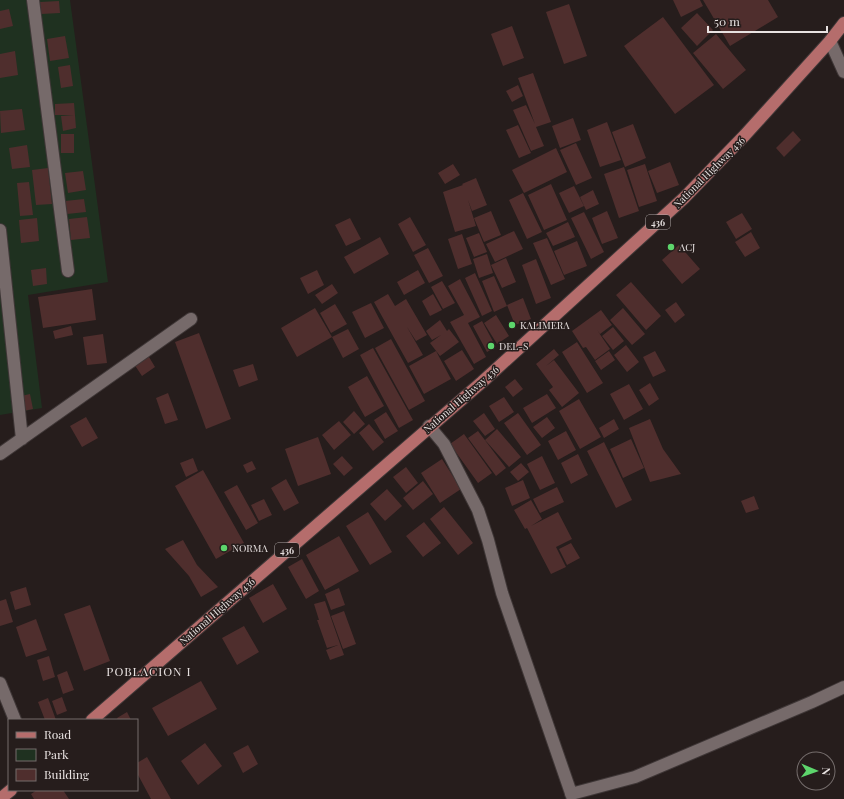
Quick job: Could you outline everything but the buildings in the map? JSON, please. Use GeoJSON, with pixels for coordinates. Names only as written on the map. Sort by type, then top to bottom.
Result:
{"type":"FeatureCollection","features":[{"type":"Feature","properties":{"kind":"main road","name":"National Highway 436"},"geometry":{"type":"LineString","coordinates":[[93,719],[429,426],[482,382],[684,198],[745,135],[830,41],[844,23]]}},
{"type":"Feature","properties":{"kind":"main road"},"geometry":{"type":"LineString","coordinates":[[0,799],[10,791]]}},
{"type":"Feature","properties":{"kind":"street"},"geometry":{"type":"LineString","coordinates":[[33,0],[68,271]]}},
{"type":"Feature","properties":{"kind":"street"},"geometry":{"type":"LineString","coordinates":[[830,41],[844,72]]}},
{"type":"Feature","properties":{"kind":"street"},"geometry":{"type":"LineString","coordinates":[[0,230],[22,439]]}},
{"type":"Feature","properties":{"kind":"street"},"geometry":{"type":"LineString","coordinates":[[0,454],[190,319]]}},
{"type":"Feature","properties":{"kind":"street"},"geometry":{"type":"LineString","coordinates":[[429,426],[444,444],[478,510],[488,540],[502,593],[572,796],[635,777],[844,687]]}},
{"type":"Feature","properties":{"kind":"street"},"geometry":{"type":"LineString","coordinates":[[0,684],[15,719]]}},
{"type":"Feature","properties":{"kind":"green space"},"geometry":{"type":"Polygon","coordinates":[[[0,0],[70,0],[108,282],[28,295],[42,408],[0,415],[0,0]]]}},
{"type":"Feature","properties":{"kind":"place","name":"ACJ"},"geometry":{"type":"Point","coordinates":[671,247]}},
{"type":"Feature","properties":{"kind":"place","name":"KALIMERA"},"geometry":{"type":"Point","coordinates":[512,325]}},
{"type":"Feature","properties":{"kind":"place","name":"DEL-S"},"geometry":{"type":"Point","coordinates":[491,346]}},
{"type":"Feature","properties":{"kind":"place","name":"NORMA"},"geometry":{"type":"Point","coordinates":[224,548]}},
{"type":"Feature","properties":{"kind":"district","name":"POBLACION I"},"geometry":{"type":"Point","coordinates":[149,671]}}]}
